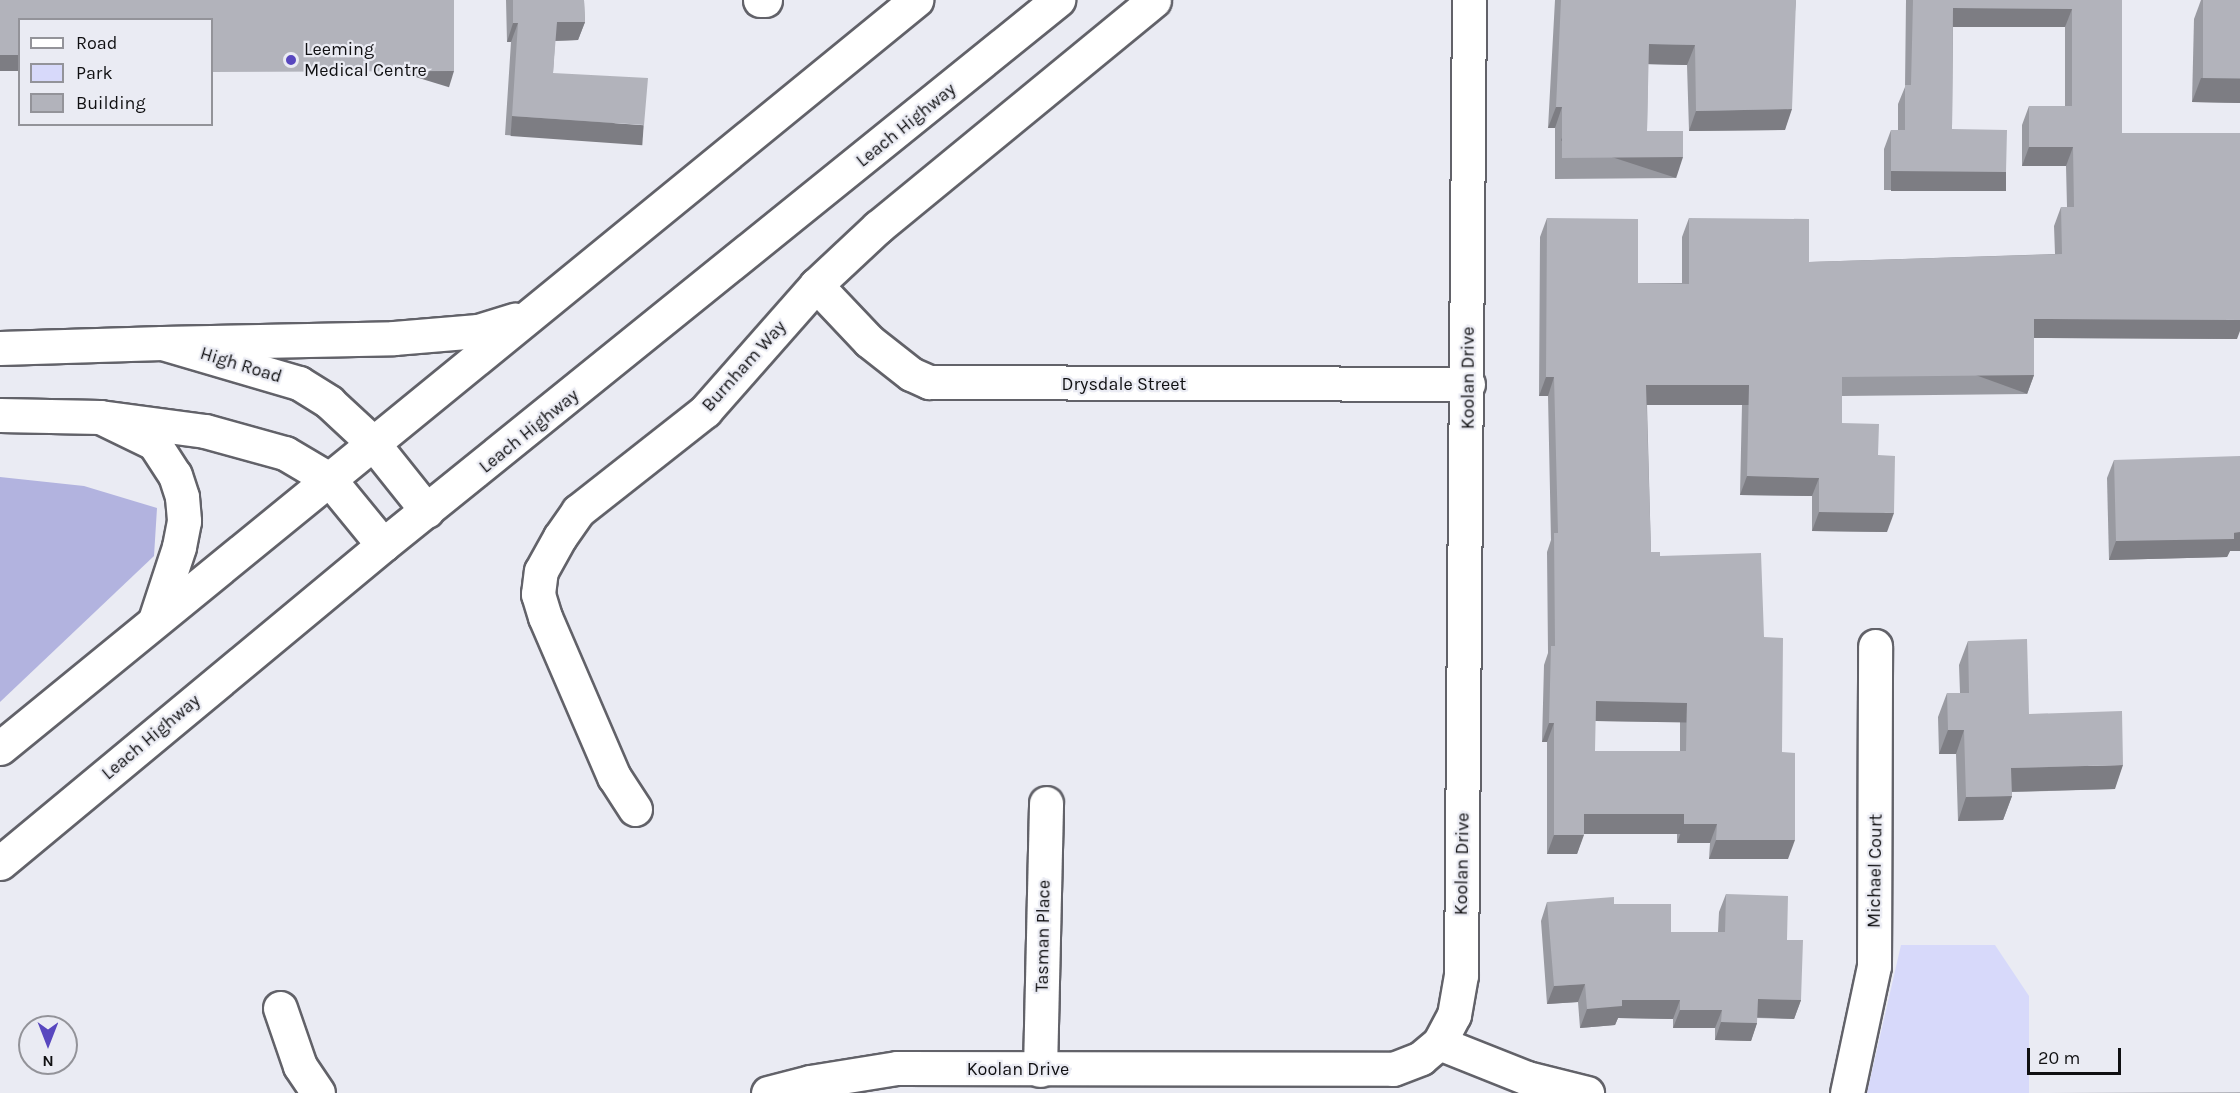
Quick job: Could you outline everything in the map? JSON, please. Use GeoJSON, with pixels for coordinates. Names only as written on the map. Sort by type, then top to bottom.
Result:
{"type":"FeatureCollection","features":[{"type":"Feature","properties":{"kind":"main road"},"geometry":{"type":"LineString","coordinates":[[760,0],[765,0]]}},
{"type":"Feature","properties":{"kind":"main road"},"geometry":{"type":"LineString","coordinates":[[0,748],[916,0]]}},
{"type":"Feature","properties":{"kind":"main road","name":"Leach Highway"},"geometry":{"type":"LineString","coordinates":[[0,862],[384,545],[1058,0]]}},
{"type":"Feature","properties":{"kind":"main road","name":"Burnham Way"},"geometry":{"type":"LineString","coordinates":[[634,809],[614,777],[545,617],[538,594],[541,571],[578,512],[705,411],[816,285],[878,227],[1154,0]]}},
{"type":"Feature","properties":{"kind":"main road","name":"Koolan Drive"},"geometry":{"type":"LineString","coordinates":[[768,1093],[810,1082],[897,1068],[1393,1069],[1421,1058],[1439,1043],[1454,1015],[1461,975],[1468,384],[1469,0]]}},
{"type":"Feature","properties":{"kind":"main road","name":"Drysdale Street"},"geometry":{"type":"LineString","coordinates":[[816,285],[869,342],[911,374],[929,382],[1468,384]]}},
{"type":"Feature","properties":{"kind":"main road"},"geometry":{"type":"LineString","coordinates":[[162,343],[394,338],[478,331],[528,316]]}},
{"type":"Feature","properties":{"kind":"main road","name":"High Road"},"geometry":{"type":"LineString","coordinates":[[0,348],[162,343],[299,382],[329,402],[372,442],[427,512]]}},
{"type":"Feature","properties":{"kind":"main road"},"geometry":{"type":"LineString","coordinates":[[0,415],[100,417],[205,431],[285,453],[328,479],[384,545]]}},
{"type":"Feature","properties":{"kind":"main road"},"geometry":{"type":"LineString","coordinates":[[100,417],[154,443],[175,475],[182,497],[184,521],[179,547],[155,620]]}},
{"type":"Feature","properties":{"kind":"main road","name":"Michael Court"},"geometry":{"type":"LineString","coordinates":[[1847,1093],[1874,966],[1875,646]]}},
{"type":"Feature","properties":{"kind":"main road","name":"Tasman Place"},"geometry":{"type":"LineString","coordinates":[[1040,1070],[1046,803]]}},
{"type":"Feature","properties":{"kind":"main road"},"geometry":{"type":"LineString","coordinates":[[280,1008],[300,1066],[318,1093]]}},
{"type":"Feature","properties":{"kind":"main road"},"geometry":{"type":"LineString","coordinates":[[1439,1043],[1527,1078],[1587,1093]]}},
{"type":"Feature","properties":{"kind":"green space"},"geometry":{"type":"Polygon","coordinates":[[[1901,945],[1995,945],[2029,996],[2029,1093],[1867,1093],[1901,945]]]}},
{"type":"Feature","properties":{"kind":"shaded area"},"geometry":{"type":"Polygon","coordinates":[[[0,477],[84,486],[157,508],[154,556],[0,702],[0,477]]]}},
{"type":"Feature","properties":{"kind":"building"},"geometry":{"type":"Polygon","coordinates":[[[0,0],[454,0],[454,71],[213,72],[213,18],[18,18],[18,55],[0,55],[0,0]]]}},
{"type":"Feature","properties":{"kind":"building"},"geometry":{"type":"Polygon","coordinates":[[[513,0],[584,0],[585,22],[557,22],[553,73],[648,78],[644,125],[512,116],[518,23],[513,23],[513,0]]]}},
{"type":"Feature","properties":{"kind":"building"},"geometry":{"type":"Polygon","coordinates":[[[1561,0],[1796,0],[1792,109],[1696,111],[1695,45],[1649,44],[1647,131],[1683,131],[1683,157],[1562,158],[1562,107],[1556,107],[1561,0]]]}},
{"type":"Feature","properties":{"kind":"building"},"geometry":{"type":"Polygon","coordinates":[[[1913,0],[2122,0],[2122,133],[2240,133],[2240,320],[2034,319],[2034,375],[1842,377],[1842,423],[1879,424],[1878,455],[1895,456],[1894,513],[1819,512],[1819,478],[1747,476],[1749,385],[1646,385],[1651,552],[1660,552],[1660,556],[1761,553],[1764,637],[1783,638],[1782,752],[1795,753],[1795,840],[1716,840],[1717,824],[1684,824],[1684,814],[1584,814],[1584,835],[1554,835],[1554,723],[1549,723],[1551,646],[1555,646],[1554,533],[1558,533],[1554,377],[1546,377],[1547,218],[1638,219],[1638,283],[1689,284],[1689,218],[1809,219],[1809,262],[2062,254],[2061,207],[2074,207],[2073,147],[2029,147],[2029,106],[2072,106],[2072,9],[1953,8],[1952,129],[2007,130],[2006,172],[1891,171],[1891,130],[1905,130],[1905,85],[1911,85],[1913,0]],[[1596,701],[1595,751],[1686,751],[1687,703],[1596,701]]]}},
{"type":"Feature","properties":{"kind":"building"},"geometry":{"type":"Polygon","coordinates":[[[2203,0],[2240,0],[2240,78],[2203,78],[2203,0]]]}},
{"type":"Feature","properties":{"kind":"building"},"geometry":{"type":"Polygon","coordinates":[[[2240,456],[2240,532],[2234,532],[2234,539],[2116,541],[2114,460],[2240,456]]]}},
{"type":"Feature","properties":{"kind":"building"},"geometry":{"type":"Polygon","coordinates":[[[2027,639],[2029,714],[2122,711],[2123,765],[2011,768],[2012,796],[1966,797],[1964,730],[1948,730],[1947,693],[1969,693],[1968,641],[2027,639]]]}},
{"type":"Feature","properties":{"kind":"building"},"geometry":{"type":"Polygon","coordinates":[[[1726,894],[1788,896],[1787,940],[1803,940],[1801,1000],[1758,999],[1757,1023],[1721,1022],[1722,1010],[1680,1010],[1680,1000],[1622,1000],[1622,1006],[1587,1009],[1585,984],[1554,986],[1547,902],[1614,897],[1614,904],[1671,904],[1671,932],[1725,932],[1726,894]]]}},
{"type":"Feature","properties":{"kind":"building"},"geometry":{"type":"Polygon","coordinates":[[[2240,1092],[2240,1093],[2048,1093],[2240,1092]]]}},
{"type":"Feature","properties":{"kind":"place","name":"Leeming Medical Centre"},"geometry":{"type":"Point","coordinates":[291,60]}}]}
